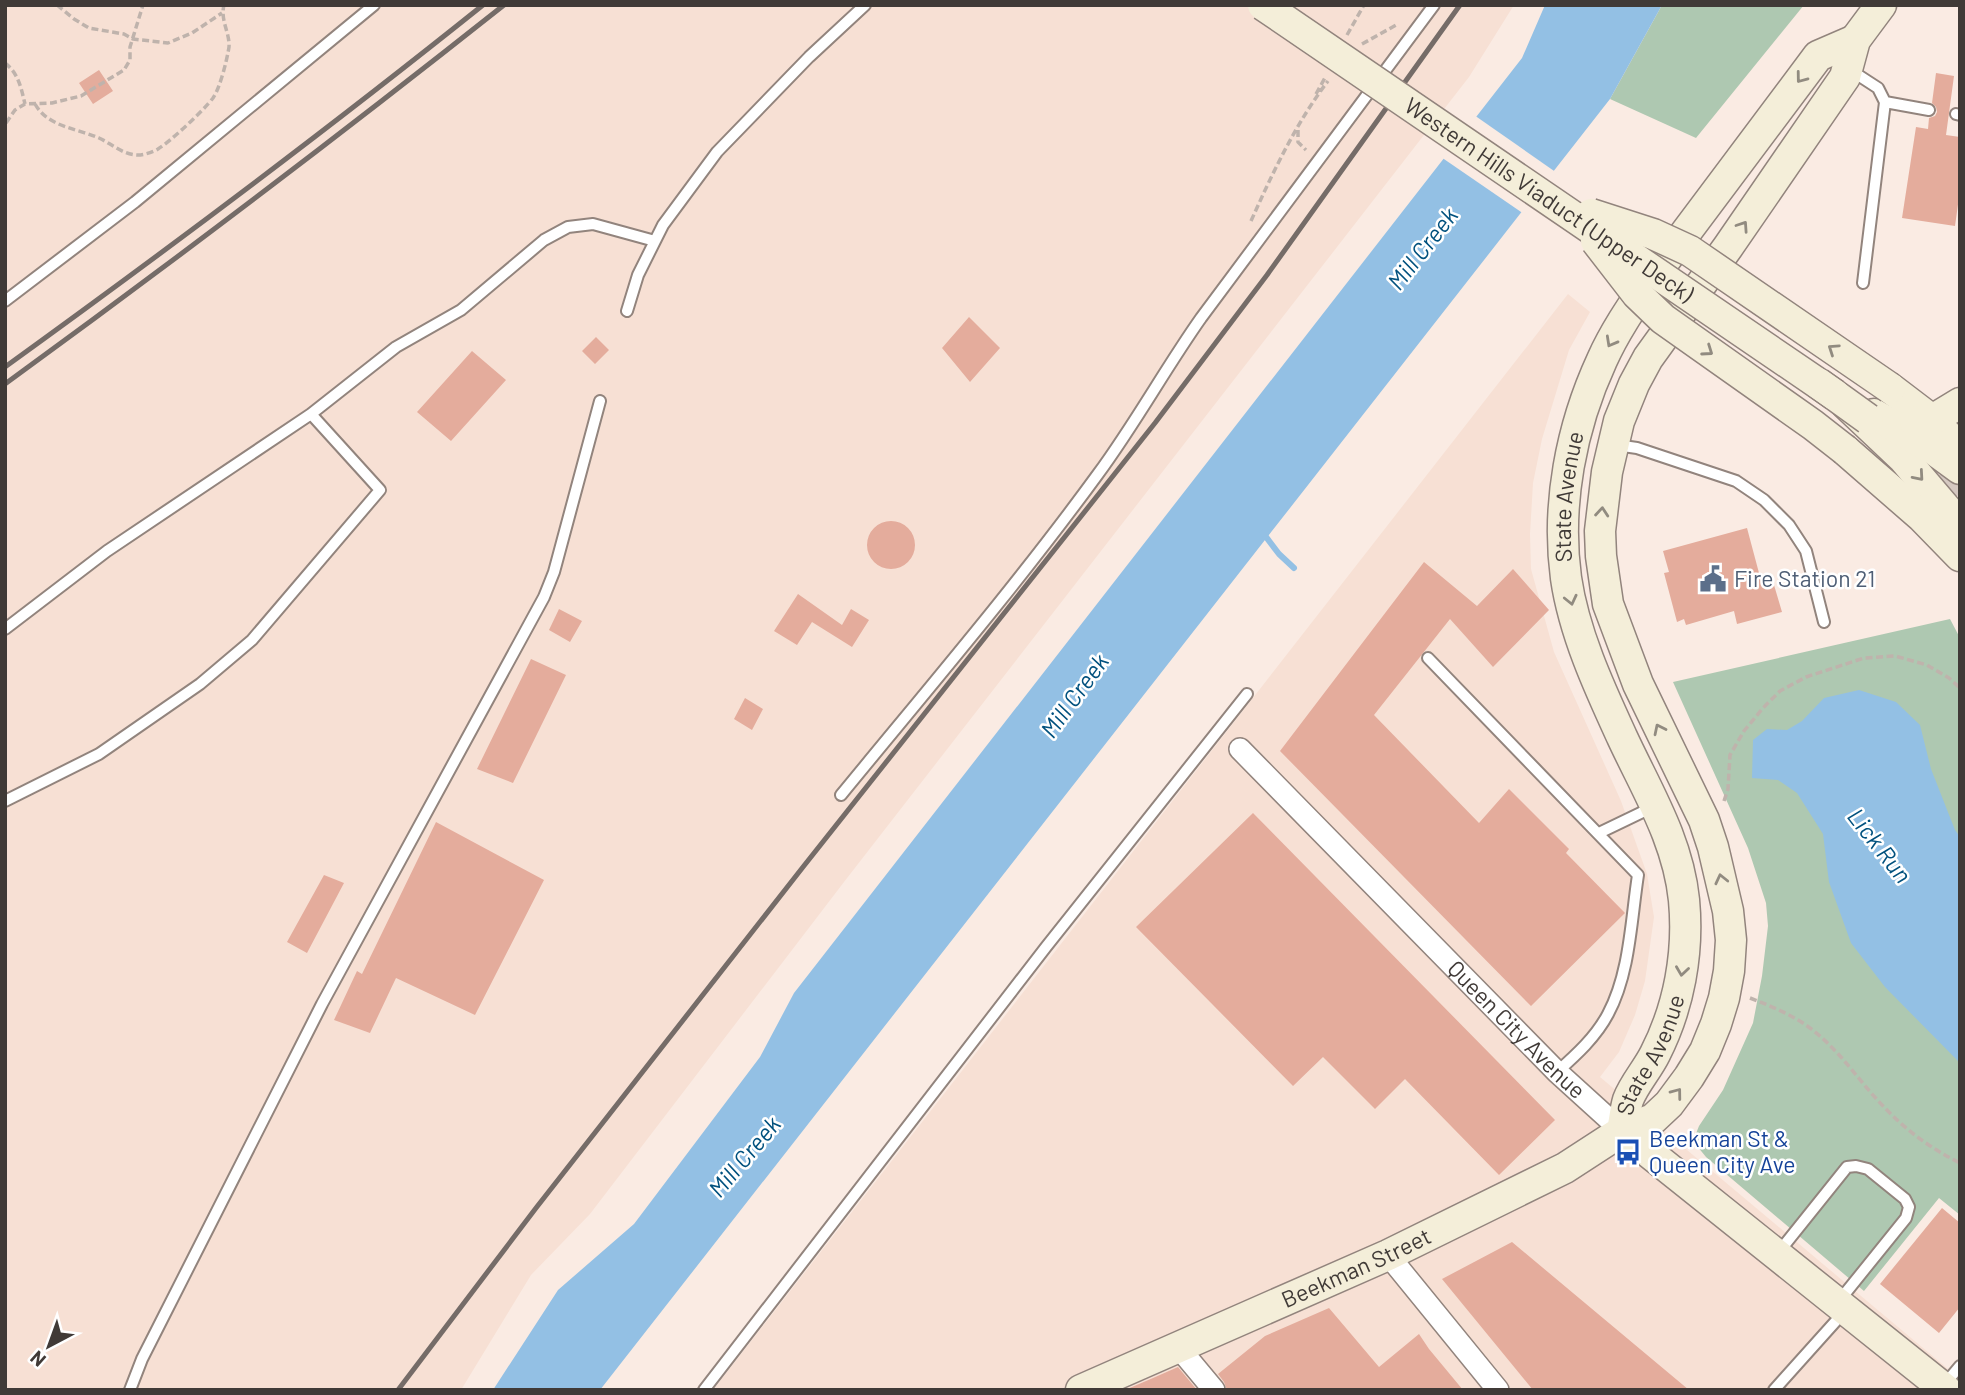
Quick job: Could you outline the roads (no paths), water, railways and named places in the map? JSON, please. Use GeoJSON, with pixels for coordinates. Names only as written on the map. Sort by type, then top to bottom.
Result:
{"type":"FeatureCollection","features":[{"type":"Feature","properties":{"kind":"main road","name":"Western Hills Viaduct (Upper Deck)"},"geometry":{"type":"LineString","coordinates":[[1263,5],[1835,394],[1934,450],[1960,468]]}},
{"type":"Feature","properties":{"kind":"main road"},"geometry":{"type":"LineString","coordinates":[[1269,5],[1559,199],[1881,422],[1932,420],[1960,403]]}},
{"type":"Feature","properties":{"kind":"main road","name":"State Avenue"},"geometry":{"type":"LineString","coordinates":[[1622,1132],[1653,1119],[1669,1104],[1705,1051],[1724,998],[1731,940],[1721,876],[1704,820],[1638,684],[1608,604],[1600,531],[1613,445],[1619,421],[1648,358],[1845,77],[1855,40],[1881,5]]}},
{"type":"Feature","properties":{"kind":"main road","name":"State Avenue"},"geometry":{"type":"LineString","coordinates":[[1622,1132],[1629,1098],[1655,1054],[1667,1026],[1681,979],[1684,903],[1675,850],[1597,682],[1573,610],[1566,578],[1563,529],[1566,484],[1573,443],[1586,398],[1602,359],[1648,283],[1818,56],[1855,40]]}},
{"type":"Feature","properties":{"kind":"main road"},"geometry":{"type":"LineString","coordinates":[[1559,199],[1598,217],[1653,234],[1690,251],[1890,388],[1932,420],[1960,448]]}},
{"type":"Feature","properties":{"kind":"main road"},"geometry":{"type":"LineString","coordinates":[[1559,199],[1637,294],[1663,319],[1824,433],[1922,517],[1960,555]]}},
{"type":"Feature","properties":{"kind":"main road","name":"Western Hills Viaduct (Upper Deck)"},"geometry":{"type":"LineString","coordinates":[[1835,394],[1903,458],[1960,525]]}},
{"type":"Feature","properties":{"kind":"main road","name":"Queen City Avenue"},"geometry":{"type":"LineString","coordinates":[[1622,1132],[1841,1306],[1949,1381]]}},
{"type":"Feature","properties":{"kind":"main road","name":"Beekman Street"},"geometry":{"type":"LineString","coordinates":[[1081,1390],[1388,1255],[1565,1168],[1622,1132]]}},
{"type":"Feature","properties":{"kind":"street","name":"Queen City Avenue"},"geometry":{"type":"LineString","coordinates":[[1240,748],[1557,1072],[1622,1132]]}},
{"type":"Feature","properties":{"kind":"street"},"geometry":{"type":"LineString","coordinates":[[1388,1255],[1497,1390]]}},
{"type":"Feature","properties":{"kind":"street"},"geometry":{"type":"LineString","coordinates":[[1179,1348],[1214,1390]]}},
{"type":"Feature","properties":{"kind":"lane"},"geometry":{"type":"LineString","coordinates":[[5,301],[135,202],[374,5]]}},
{"type":"Feature","properties":{"kind":"lane"},"geometry":{"type":"LineString","coordinates":[[627,312],[638,275],[663,225],[717,152],[808,57],[865,5]]}},
{"type":"Feature","properties":{"kind":"lane"},"geometry":{"type":"LineString","coordinates":[[841,795],[1090,485],[1129,431],[1201,318],[1434,5]]}},
{"type":"Feature","properties":{"kind":"lane"},"geometry":{"type":"LineString","coordinates":[[1845,77],[1858,75],[1878,88],[1885,102],[1863,283]]}},
{"type":"Feature","properties":{"kind":"lane"},"geometry":{"type":"LineString","coordinates":[[1885,102],[1928,110]]}},
{"type":"Feature","properties":{"kind":"lane"},"geometry":{"type":"LineString","coordinates":[[5,629],[107,551],[311,414],[396,347],[461,310],[544,240],[568,228],[593,223],[655,241]]}},
{"type":"Feature","properties":{"kind":"lane"},"geometry":{"type":"LineString","coordinates":[[130,1390],[142,1359],[322,1004],[544,597],[554,572],[600,401]]}},
{"type":"Feature","properties":{"kind":"lane"},"geometry":{"type":"LineString","coordinates":[[5,801],[99,754],[200,684],[253,640],[380,490],[311,414]]}},
{"type":"Feature","properties":{"kind":"lane"},"geometry":{"type":"LineString","coordinates":[[1613,445],[1636,448],[1736,481],[1764,500],[1788,525],[1806,551],[1824,622]]}},
{"type":"Feature","properties":{"kind":"lane"},"geometry":{"type":"LineString","coordinates":[[1428,658],[1638,875],[1626,960],[1619,989],[1608,1015],[1592,1037],[1557,1072]]}},
{"type":"Feature","properties":{"kind":"lane"},"geometry":{"type":"LineString","coordinates":[[704,1390],[1046,947],[1247,694]]}},
{"type":"Feature","properties":{"kind":"lane"},"geometry":{"type":"LineString","coordinates":[[1599,833],[1656,806]]}},
{"type":"Feature","properties":{"kind":"lane"},"geometry":{"type":"LineString","coordinates":[[1774,1390],[1841,1306],[1906,1218],[1909,1208],[1905,1199],[1868,1169],[1847,1167],[1776,1255]]}},
{"type":"Feature","properties":{"kind":"water","name":"Mill Creek"},"geometry":{"type":"Polygon","coordinates":[[[1545,5],[1662,5],[1610,99],[600,1390],[493,1390],[558,1290],[634,1224],[760,1057],[794,993],[1522,58],[1545,5]]]}},
{"type":"Feature","properties":{"kind":"water"},"geometry":{"type":"Polygon","coordinates":[[[1859,690],[1896,702],[1920,725],[1931,769],[1960,837],[1960,1064],[1885,987],[1851,943],[1829,882],[1823,834],[1797,793],[1778,780],[1752,778],[1753,740],[1767,729],[1787,730],[1802,721],[1824,698],[1859,690]]]}},
{"type":"Feature","properties":{"kind":"waterway","name":"Lick Run"},"geometry":{"type":"LineString","coordinates":[[1263,533],[1294,568]]}},
{"type":"Feature","properties":{"kind":"tunnel"},"geometry":{"type":"LineString","coordinates":[[1904,447],[1960,493]]}},
{"type":"Feature","properties":{"kind":"railway"},"geometry":{"type":"LineString","coordinates":[[5,367],[246,189],[483,5]]}},
{"type":"Feature","properties":{"kind":"railway"},"geometry":{"type":"LineString","coordinates":[[5,384],[256,197],[504,5]]}},
{"type":"Feature","properties":{"kind":"railway"},"geometry":{"type":"LineString","coordinates":[[398,1390],[536,1208],[1155,423],[1267,275],[1460,5]]}},
{"type":"Feature","properties":{"kind":"place","name":"Fire Station 21"},"geometry":{"type":"Point","coordinates":[1713,579]}},
{"type":"Feature","properties":{"kind":"place","name":"Beekman St & Queen City Ave"},"geometry":{"type":"Point","coordinates":[1628,1152]}}]}
